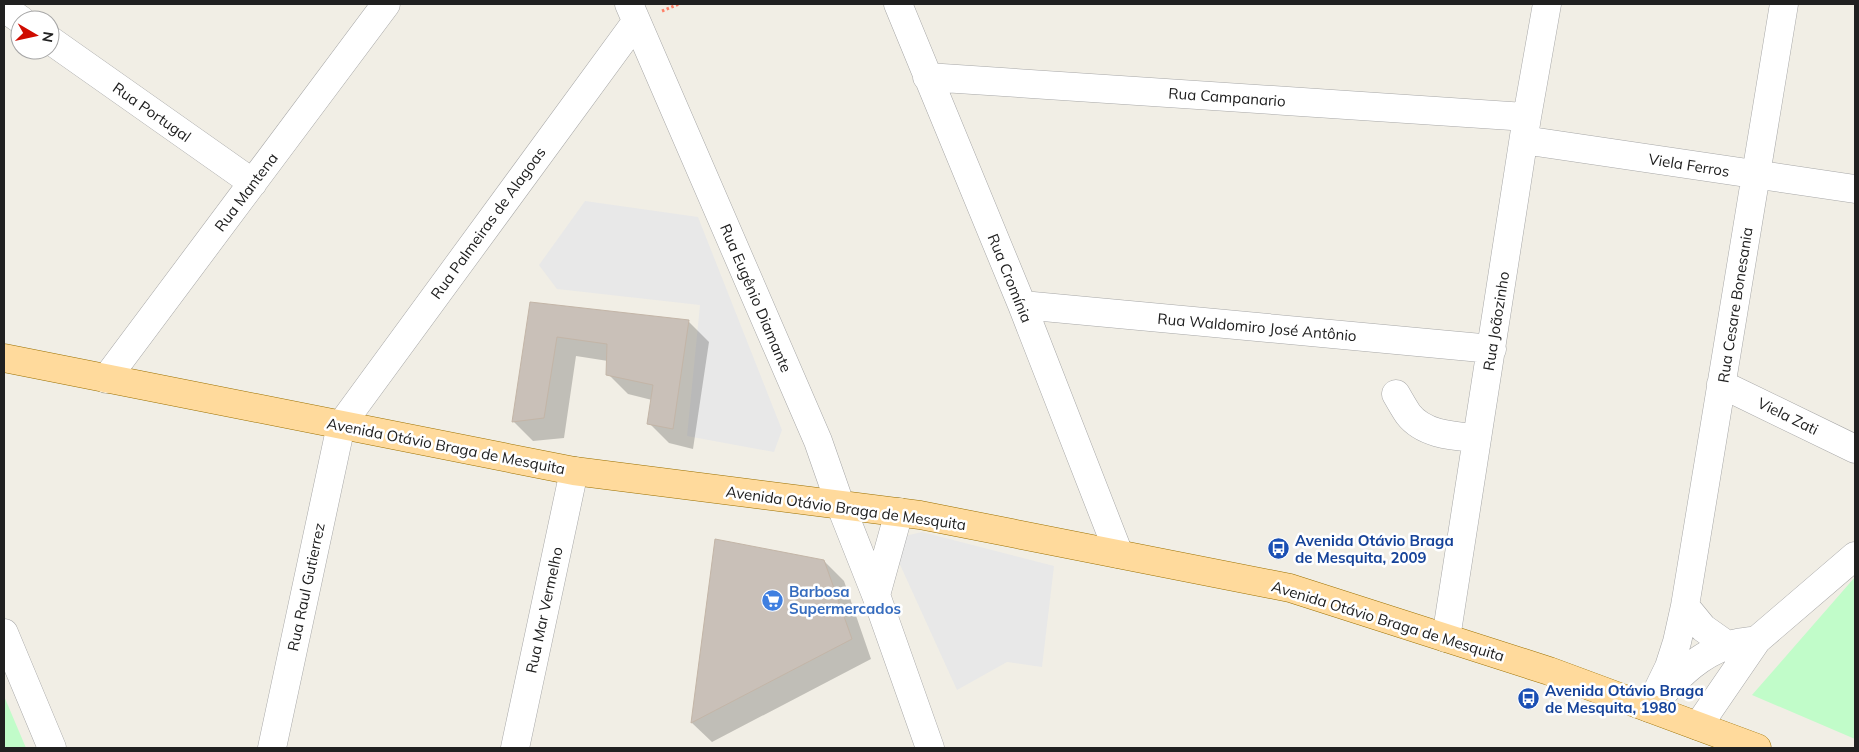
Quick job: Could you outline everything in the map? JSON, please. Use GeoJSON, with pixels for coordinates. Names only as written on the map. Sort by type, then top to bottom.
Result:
{"type":"FeatureCollection","features":[{"type":"Feature","properties":{"kind":"main road","name":"Avenida Otávio Braga de Mesquita"},"geometry":{"type":"LineString","coordinates":[[4,358],[574,471],[899,512],[1290,588],[1549,671],[1757,748]]}},
{"type":"Feature","properties":{"kind":"street","name":"Rua Mantena"},"geometry":{"type":"LineString","coordinates":[[106,379],[386,4]]}},
{"type":"Feature","properties":{"kind":"street","name":"Rua Cromínia"},"geometry":{"type":"LineString","coordinates":[[898,4],[1022,305],[1119,554]]}},
{"type":"Feature","properties":{"kind":"street","name":"Rua Joãozinho"},"geometry":{"type":"LineString","coordinates":[[1446,638],[1547,4]]}},
{"type":"Feature","properties":{"kind":"street","name":"Rua Cesare Bonesania"},"geometry":{"type":"LineString","coordinates":[[1648,708],[1669,666],[1677,642],[1685,606],[1784,4]]}},
{"type":"Feature","properties":{"kind":"street","name":"Rua Palmeiras de Alagoas"},"geometry":{"type":"LineString","coordinates":[[340,425],[632,13]]}},
{"type":"Feature","properties":{"kind":"street","name":"Rua Eugênio Diamante"},"geometry":{"type":"LineString","coordinates":[[632,13],[818,441],[840,504],[876,595],[930,748]]}},
{"type":"Feature","properties":{"kind":"street","name":"Rua Portugal"},"geometry":{"type":"LineString","coordinates":[[60,47],[253,183]]}},
{"type":"Feature","properties":{"kind":"street","name":"Rua Campanario"},"geometry":{"type":"LineString","coordinates":[[927,77],[1526,128]]}},
{"type":"Feature","properties":{"kind":"street","name":"Viela Ferros"},"geometry":{"type":"LineString","coordinates":[[1526,128],[1756,176],[1855,189]]}},
{"type":"Feature","properties":{"kind":"street","name":"Rua Waldomiro José Antônio"},"geometry":{"type":"LineString","coordinates":[[1022,305],[1492,349]]}},
{"type":"Feature","properties":{"kind":"street","name":"Viela Zati"},"geometry":{"type":"LineString","coordinates":[[1722,384],[1855,448]]}},
{"type":"Feature","properties":{"kind":"street"},"geometry":{"type":"LineString","coordinates":[[1396,394],[1409,416],[1428,430],[1449,436],[1477,438]]}},
{"type":"Feature","properties":{"kind":"street","name":"Rua Raul Gutierrez"},"geometry":{"type":"LineString","coordinates":[[272,748],[340,425]]}},
{"type":"Feature","properties":{"kind":"street","name":"Rua Mar Vermelho"},"geometry":{"type":"LineString","coordinates":[[515,748],[574,471]]}},
{"type":"Feature","properties":{"kind":"street"},"geometry":{"type":"LineString","coordinates":[[876,595],[899,512]]}},
{"type":"Feature","properties":{"kind":"street"},"geometry":{"type":"LineString","coordinates":[[1698,726],[1757,640],[1855,556]]}},
{"type":"Feature","properties":{"kind":"street"},"geometry":{"type":"LineString","coordinates":[[1685,606],[1703,628],[1727,645]]}},
{"type":"Feature","properties":{"kind":"street"},"geometry":{"type":"LineString","coordinates":[[4,633],[48,744]]}},
{"type":"Feature","properties":{"kind":"street"},"geometry":{"type":"LineString","coordinates":[[1648,708],[1685,669],[1704,656],[1727,645],[1757,640]]}},
{"type":"Feature","properties":{"kind":"green space"},"geometry":{"type":"Polygon","coordinates":[[[1855,577],[1855,739],[1752,695],[1855,577]]]}},
{"type":"Feature","properties":{"kind":"green space"},"geometry":{"type":"Polygon","coordinates":[[[4,696],[26,748],[4,748],[4,696]]]}},
{"type":"Feature","properties":{"kind":"shaded area"},"geometry":{"type":"Polygon","coordinates":[[[585,201],[698,217],[782,430],[774,452],[687,436],[700,305],[557,289],[539,265],[585,201]]]}},
{"type":"Feature","properties":{"kind":"shaded area","name":"Barbosa Supermercados"},"geometry":{"type":"Polygon","coordinates":[[[922,532],[1054,566],[1042,667],[1007,662],[957,690],[897,558],[905,536],[922,532]]]}},
{"type":"Feature","properties":{"kind":"building"},"geometry":{"type":"Polygon","coordinates":[[[530,302],[689,320],[673,429],[647,424],[653,385],[606,375],[607,344],[557,337],[544,418],[512,422],[530,302]]]}},
{"type":"Feature","properties":{"kind":"building","name":"Barbosa Supermercados"},"geometry":{"type":"Polygon","coordinates":[[[715,539],[824,560],[852,639],[691,723],[715,539]]]}},
{"type":"Feature","properties":{"kind":"place","name":"Avenida Otávio Braga de Mesquita, 2009"},"geometry":{"type":"Point","coordinates":[1279,549]}},
{"type":"Feature","properties":{"kind":"place","name":"Barbosa Supermercados"},"geometry":{"type":"Point","coordinates":[773,600]}},
{"type":"Feature","properties":{"kind":"place","name":"Avenida Otávio Braga de Mesquita, 1980"},"geometry":{"type":"Point","coordinates":[1529,699]}}]}
